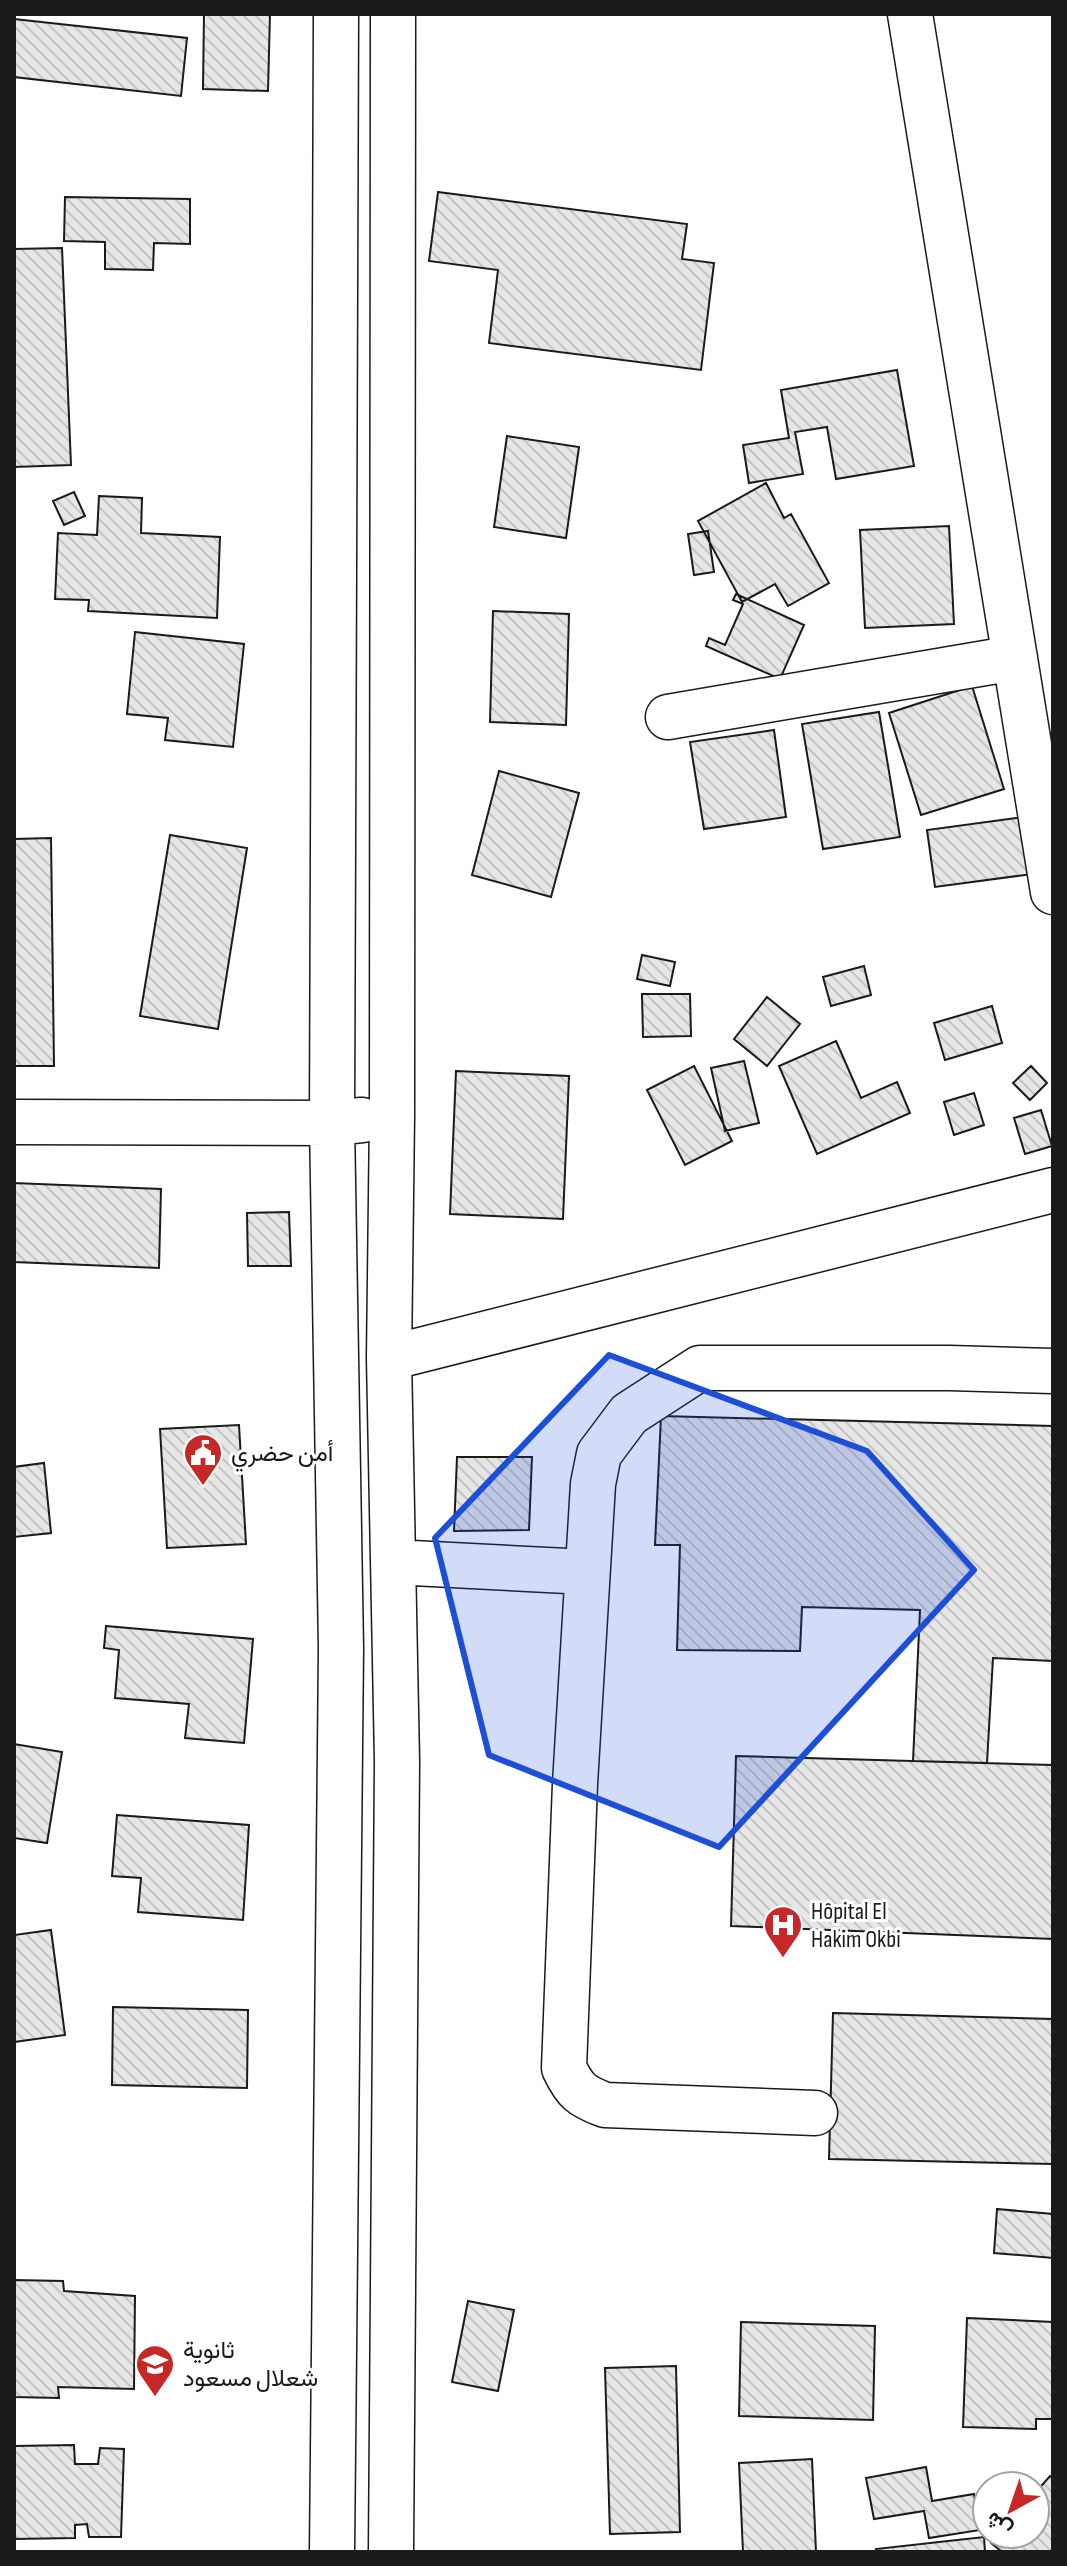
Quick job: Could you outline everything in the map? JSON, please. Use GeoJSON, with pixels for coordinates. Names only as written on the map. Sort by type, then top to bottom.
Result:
{"type":"FeatureCollection","features":[{"type":"Feature","properties":{"kind":"street"},"geometry":{"type":"LineString","coordinates":[[332,2552],[341,1648],[332,1123],[336,14]]}},
{"type":"Feature","properties":{"kind":"street"},"geometry":{"type":"LineString","coordinates":[[391,2552],[397,1761],[389,1358],[393,14]]}},
{"type":"Feature","properties":{"kind":"street"},"geometry":{"type":"LineString","coordinates":[[910,14],[1053,892]]}},
{"type":"Feature","properties":{"kind":"street"},"geometry":{"type":"LineString","coordinates":[[668,717],[1015,658]]}},
{"type":"Feature","properties":{"kind":"street"},"geometry":{"type":"LineString","coordinates":[[14,1122],[332,1123],[392,1116]]}},
{"type":"Feature","properties":{"kind":"street"},"geometry":{"type":"LineString","coordinates":[[389,1358],[1053,1190]]}},
{"type":"Feature","properties":{"kind":"street"},"geometry":{"type":"LineString","coordinates":[[815,2113],[605,2105],[587,2098],[574,2087],[564,2068],[587,1572],[593,1484],[599,1454],[629,1414],[700,1368],[1053,1371]]}},
{"type":"Feature","properties":{"kind":"street"},"geometry":{"type":"LineString","coordinates":[[393,1562],[587,1572]]}},
{"type":"Feature","properties":{"kind":"highlighted area"},"geometry":{"type":"Polygon","coordinates":[[[609,1355],[867,1451],[974,1570],[719,1847],[489,1755],[435,1538],[609,1355]]]}},
{"type":"Feature","properties":{"kind":"building"},"geometry":{"type":"Polygon","coordinates":[[[204,14],[270,14],[268,91],[203,89],[204,14]]]}},
{"type":"Feature","properties":{"kind":"building"},"geometry":{"type":"Polygon","coordinates":[[[14,19],[187,38],[181,96],[14,77],[14,19]]]}},
{"type":"Feature","properties":{"kind":"building"},"geometry":{"type":"Polygon","coordinates":[[[438,192],[687,224],[682,259],[714,263],[701,370],[489,343],[498,270],[429,261],[438,192]]]}},
{"type":"Feature","properties":{"kind":"building"},"geometry":{"type":"Polygon","coordinates":[[[65,197],[190,199],[190,244],[154,243],[153,270],[105,269],[105,242],[64,241],[65,197]]]}},
{"type":"Feature","properties":{"kind":"building"},"geometry":{"type":"Polygon","coordinates":[[[62,248],[71,465],[14,467],[14,249],[62,248]]]}},
{"type":"Feature","properties":{"kind":"building"},"geometry":{"type":"Polygon","coordinates":[[[897,370],[914,466],[836,479],[827,427],[795,432],[803,474],[749,483],[743,445],[789,438],[781,390],[897,370]]]}},
{"type":"Feature","properties":{"kind":"building"},"geometry":{"type":"Polygon","coordinates":[[[507,436],[579,447],[566,538],[494,527],[507,436]]]}},
{"type":"Feature","properties":{"kind":"building"},"geometry":{"type":"Polygon","coordinates":[[[766,483],[784,518],[791,514],[829,583],[788,606],[775,584],[742,602],[698,521],[766,483]]]}},
{"type":"Feature","properties":{"kind":"building"},"geometry":{"type":"Polygon","coordinates":[[[74,492],[85,516],[64,525],[53,501],[74,492]]]}},
{"type":"Feature","properties":{"kind":"building"},"geometry":{"type":"Polygon","coordinates":[[[99,496],[142,498],[141,533],[220,537],[217,618],[88,611],[89,600],[55,599],[58,533],[97,535],[99,496]]]}},
{"type":"Feature","properties":{"kind":"building"},"geometry":{"type":"Polygon","coordinates":[[[949,526],[954,624],[865,628],[860,530],[949,526]]]}},
{"type":"Feature","properties":{"kind":"building"},"geometry":{"type":"Polygon","coordinates":[[[708,531],[714,572],[694,575],[688,534],[708,531]]]}},
{"type":"Feature","properties":{"kind":"building"},"geometry":{"type":"Polygon","coordinates":[[[736,594],[804,625],[780,679],[706,646],[709,638],[725,645],[743,604],[733,600],[736,594]]]}},
{"type":"Feature","properties":{"kind":"building"},"geometry":{"type":"Polygon","coordinates":[[[493,611],[569,614],[566,725],[490,722],[493,611]]]}},
{"type":"Feature","properties":{"kind":"building"},"geometry":{"type":"Polygon","coordinates":[[[135,632],[244,644],[233,747],[165,740],[168,718],[127,714],[135,632]]]}},
{"type":"Feature","properties":{"kind":"building"},"geometry":{"type":"Polygon","coordinates":[[[972,686],[1004,789],[921,815],[889,713],[972,686]]]}},
{"type":"Feature","properties":{"kind":"building"},"geometry":{"type":"Polygon","coordinates":[[[879,712],[900,837],[823,849],[802,724],[879,712]]]}},
{"type":"Feature","properties":{"kind":"building"},"geometry":{"type":"Polygon","coordinates":[[[774,730],[786,817],[704,829],[690,742],[774,730]]]}},
{"type":"Feature","properties":{"kind":"building"},"geometry":{"type":"Polygon","coordinates":[[[499,771],[579,793],[551,897],[472,875],[499,771]]]}},
{"type":"Feature","properties":{"kind":"building"},"geometry":{"type":"Polygon","coordinates":[[[1024,817],[1032,874],[935,887],[927,830],[1024,817]]]}},
{"type":"Feature","properties":{"kind":"building"},"geometry":{"type":"Polygon","coordinates":[[[170,835],[247,848],[218,1029],[140,1016],[170,835]]]}},
{"type":"Feature","properties":{"kind":"building"},"geometry":{"type":"Polygon","coordinates":[[[51,838],[54,1066],[14,1066],[14,839],[51,838]]]}},
{"type":"Feature","properties":{"kind":"building"},"geometry":{"type":"Polygon","coordinates":[[[642,955],[675,962],[670,986],[637,979],[642,955]]]}},
{"type":"Feature","properties":{"kind":"building"},"geometry":{"type":"Polygon","coordinates":[[[864,966],[871,995],[831,1006],[823,977],[864,966]]]}},
{"type":"Feature","properties":{"kind":"building"},"geometry":{"type":"Polygon","coordinates":[[[642,994],[690,994],[691,1036],[643,1037],[642,994]]]}},
{"type":"Feature","properties":{"kind":"building"},"geometry":{"type":"Polygon","coordinates":[[[767,997],[800,1024],[767,1066],[734,1039],[767,997]]]}},
{"type":"Feature","properties":{"kind":"building"},"geometry":{"type":"Polygon","coordinates":[[[992,1006],[1002,1043],[945,1060],[934,1023],[992,1006]]]}},
{"type":"Feature","properties":{"kind":"building"},"geometry":{"type":"Polygon","coordinates":[[[836,1041],[861,1098],[897,1082],[910,1113],[817,1154],[779,1066],[836,1041]]]}},
{"type":"Feature","properties":{"kind":"building"},"geometry":{"type":"Polygon","coordinates":[[[744,1061],[759,1123],[725,1131],[711,1068],[744,1061]]]}},
{"type":"Feature","properties":{"kind":"building"},"geometry":{"type":"Polygon","coordinates":[[[694,1066],[732,1141],[685,1165],[647,1090],[694,1066]]]}},
{"type":"Feature","properties":{"kind":"building"},"geometry":{"type":"Polygon","coordinates":[[[1031,1066],[1047,1083],[1030,1100],[1013,1083],[1031,1066]]]}},
{"type":"Feature","properties":{"kind":"building"},"geometry":{"type":"Polygon","coordinates":[[[456,1071],[569,1076],[563,1219],[450,1214],[456,1071]]]}},
{"type":"Feature","properties":{"kind":"building"},"geometry":{"type":"Polygon","coordinates":[[[974,1093],[984,1125],[954,1135],[944,1102],[974,1093]]]}},
{"type":"Feature","properties":{"kind":"building"},"geometry":{"type":"Polygon","coordinates":[[[1041,1110],[1052,1146],[1025,1154],[1014,1118],[1041,1110]]]}},
{"type":"Feature","properties":{"kind":"building"},"geometry":{"type":"Polygon","coordinates":[[[14,1183],[161,1189],[159,1268],[14,1262],[14,1183]]]}},
{"type":"Feature","properties":{"kind":"building"},"geometry":{"type":"Polygon","coordinates":[[[289,1212],[291,1266],[248,1266],[247,1213],[289,1212]]]}},
{"type":"Feature","properties":{"kind":"building"},"geometry":{"type":"Polygon","coordinates":[[[661,1416],[1053,1426],[1053,1661],[993,1658],[987,1763],[913,1761],[920,1610],[802,1607],[800,1651],[677,1650],[680,1545],[655,1545],[661,1416]]]}},
{"type":"Feature","properties":{"kind":"building","name":"أمن حضري"},"geometry":{"type":"Polygon","coordinates":[[[239,1425],[246,1544],[167,1548],[160,1429],[239,1425]]]}},
{"type":"Feature","properties":{"kind":"building"},"geometry":{"type":"Polygon","coordinates":[[[457,1457],[532,1457],[529,1530],[454,1531],[457,1457]]]}},
{"type":"Feature","properties":{"kind":"building"},"geometry":{"type":"Polygon","coordinates":[[[44,1463],[51,1533],[14,1537],[14,1467],[44,1463]]]}},
{"type":"Feature","properties":{"kind":"building"},"geometry":{"type":"Polygon","coordinates":[[[106,1626],[253,1639],[244,1743],[185,1738],[189,1704],[115,1698],[119,1650],[104,1648],[106,1626]]]}},
{"type":"Feature","properties":{"kind":"building"},"geometry":{"type":"Polygon","coordinates":[[[14,1744],[62,1752],[47,1843],[14,1838],[14,1744]]]}},
{"type":"Feature","properties":{"kind":"building"},"geometry":{"type":"Polygon","coordinates":[[[736,1756],[1053,1765],[1053,1939],[731,1926],[736,1756]]]}},
{"type":"Feature","properties":{"kind":"building"},"geometry":{"type":"Polygon","coordinates":[[[117,1815],[249,1825],[243,1920],[138,1912],[141,1878],[112,1876],[117,1815]]]}},
{"type":"Feature","properties":{"kind":"building"},"geometry":{"type":"Polygon","coordinates":[[[51,1930],[65,2035],[14,2042],[14,1935],[51,1930]]]}},
{"type":"Feature","properties":{"kind":"building"},"geometry":{"type":"Polygon","coordinates":[[[113,2007],[248,2010],[247,2088],[112,2085],[113,2007]]]}},
{"type":"Feature","properties":{"kind":"building"},"geometry":{"type":"Polygon","coordinates":[[[833,2013],[1053,2019],[1053,2164],[829,2159],[833,2013]]]}},
{"type":"Feature","properties":{"kind":"building"},"geometry":{"type":"Polygon","coordinates":[[[997,2209],[1053,2214],[1053,2258],[994,2253],[997,2209]]]}},
{"type":"Feature","properties":{"kind":"building"},"geometry":{"type":"Polygon","coordinates":[[[14,2280],[63,2281],[64,2291],[135,2296],[134,2389],[58,2387],[59,2398],[14,2397],[14,2280]]]}},
{"type":"Feature","properties":{"kind":"building"},"geometry":{"type":"Polygon","coordinates":[[[468,2301],[514,2310],[498,2391],[452,2382],[468,2301]]]}},
{"type":"Feature","properties":{"kind":"building"},"geometry":{"type":"Polygon","coordinates":[[[967,2318],[1053,2322],[1053,2419],[1036,2419],[1036,2429],[963,2427],[967,2318]]]}},
{"type":"Feature","properties":{"kind":"building"},"geometry":{"type":"Polygon","coordinates":[[[741,2322],[875,2326],[873,2420],[739,2416],[741,2322]]]}},
{"type":"Feature","properties":{"kind":"building"},"geometry":{"type":"Polygon","coordinates":[[[676,2366],[680,2532],[610,2534],[605,2368],[676,2366]]]}},
{"type":"Feature","properties":{"kind":"building"},"geometry":{"type":"Polygon","coordinates":[[[74,2445],[75,2464],[98,2464],[100,2448],[124,2449],[121,2537],[89,2537],[87,2524],[75,2525],[75,2538],[14,2539],[14,2446],[74,2445]]]}},
{"type":"Feature","properties":{"kind":"building"},"geometry":{"type":"Polygon","coordinates":[[[812,2459],[816,2552],[743,2552],[739,2463],[812,2459]]]}},
{"type":"Feature","properties":{"kind":"building"},"geometry":{"type":"Polygon","coordinates":[[[926,2467],[932,2501],[971,2494],[971,2531],[929,2538],[924,2511],[874,2519],[866,2478],[926,2467]]]}},
{"type":"Feature","properties":{"kind":"building"},"geometry":{"type":"Polygon","coordinates":[[[1051,2477],[1053,2478],[1053,2552],[1000,2550],[1051,2550],[1051,2477]]]}},
{"type":"Feature","properties":{"kind":"building"},"geometry":{"type":"Polygon","coordinates":[[[971,2538],[971,2550],[985,2552],[877,2552],[876,2549],[971,2538]]]}},
{"type":"Feature","properties":{"kind":"place","name":"أمن حضري"},"geometry":{"type":"Point","coordinates":[203,1487]}},
{"type":"Feature","properties":{"kind":"place","name":"Hôpital El Hakim Okbi"},"geometry":{"type":"Point","coordinates":[783,1959]}},
{"type":"Feature","properties":{"kind":"place","name":"ثانوية شعلال مسعود"},"geometry":{"type":"Point","coordinates":[155,2398]}}]}
